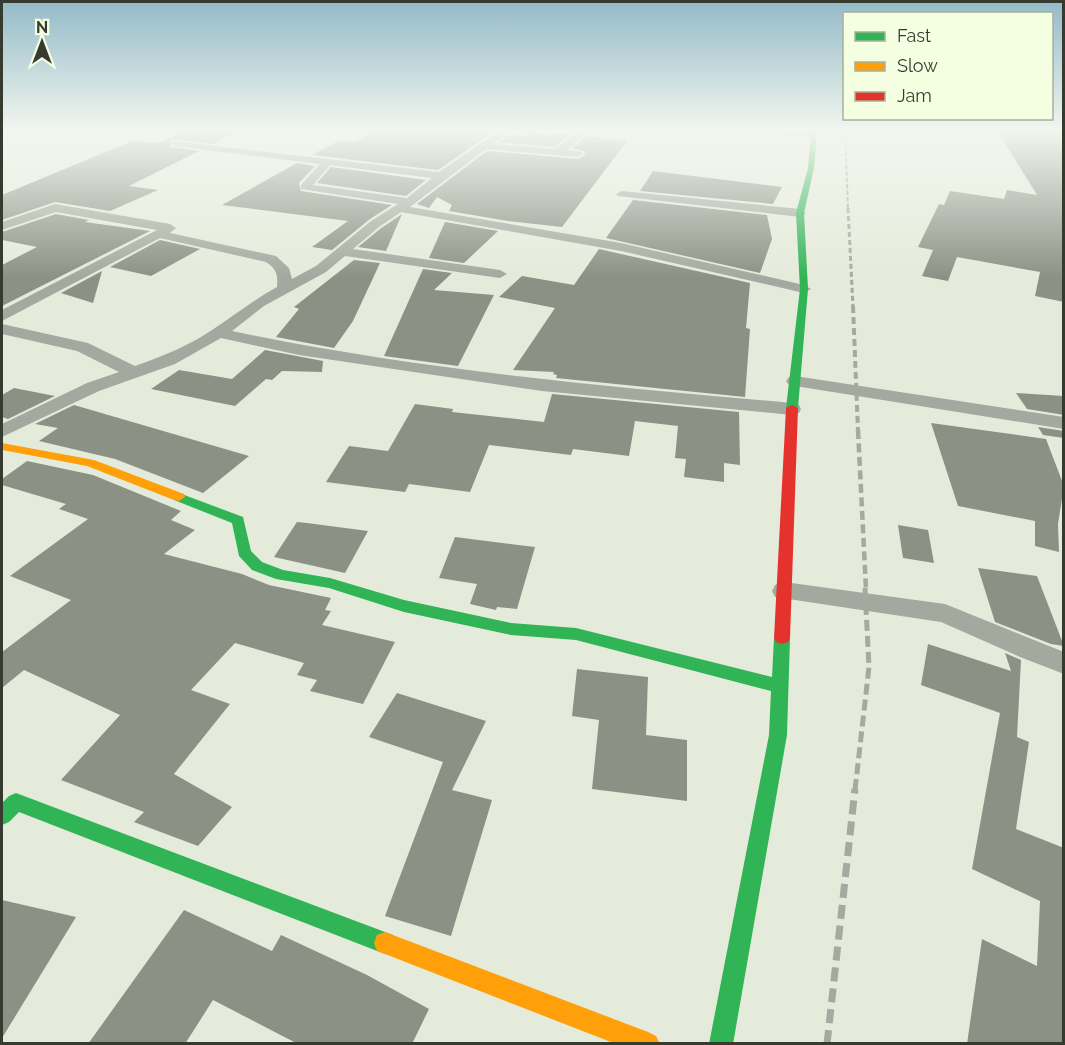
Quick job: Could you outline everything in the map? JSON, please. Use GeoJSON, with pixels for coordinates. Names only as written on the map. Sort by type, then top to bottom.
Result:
{"type":"FeatureCollection","features":[{"type":"Feature","properties":{"kind":"street"},"geometry":{"type":"LineString","coordinates":[[311,181],[305,187],[621,247],[804,289]]}},
{"type":"Feature","properties":{"kind":"street"},"geometry":{"type":"LineString","coordinates":[[2,431],[93,387],[169,360],[219,333],[259,303],[321,269],[375,224],[436,181]]}},
{"type":"Feature","properties":{"kind":"street"},"geometry":{"type":"LineString","coordinates":[[721,1044],[778,735],[792,409],[804,289],[800,213],[808,181]]}},
{"type":"Feature","properties":{"kind":"street"},"geometry":{"type":"LineString","coordinates":[[622,194],[800,213]]}},
{"type":"Feature","properties":{"kind":"street"},"geometry":{"type":"LineString","coordinates":[[2,226],[55,208],[170,228],[2,316]]}},
{"type":"Feature","properties":{"kind":"street"},"geometry":{"type":"LineString","coordinates":[[157,234],[271,259],[285,272],[284,289]]}},
{"type":"Feature","properties":{"kind":"street"},"geometry":{"type":"LineString","coordinates":[[343,252],[500,274]]}},
{"type":"Feature","properties":{"kind":"street"},"geometry":{"type":"LineString","coordinates":[[2,329],[82,347],[134,372]]}},
{"type":"Feature","properties":{"kind":"street"},"geometry":{"type":"LineString","coordinates":[[219,333],[298,350],[542,386],[792,409]]}},
{"type":"Feature","properties":{"kind":"street"},"geometry":{"type":"LineString","coordinates":[[795,381],[1064,423]]}},
{"type":"Feature","properties":{"kind":"street"},"geometry":{"type":"LineString","coordinates":[[2,447],[90,463],[119,472],[238,520],[244,553],[257,566],[281,575],[330,584],[404,606],[511,629],[576,634],[780,686]]}},
{"type":"Feature","properties":{"kind":"street"},"geometry":{"type":"LineString","coordinates":[[784,591],[945,613],[1064,663]]}},
{"type":"Feature","properties":{"kind":"street"},"geometry":{"type":"LineString","coordinates":[[2,816],[16,802],[648,1044]]}},
{"type":"Feature","properties":{"kind":"building"},"geometry":{"type":"Polygon","coordinates":[[[36,181],[139,181],[129,186],[158,190],[110,211],[55,202],[2,220],[2,195],[36,181]]]}},
{"type":"Feature","properties":{"kind":"building"},"geometry":{"type":"Polygon","coordinates":[[[265,181],[301,181],[299,183],[301,191],[392,205],[370,219],[332,250],[312,247],[348,221],[222,205],[265,181]]]}},
{"type":"Feature","properties":{"kind":"building"},"geometry":{"type":"Polygon","coordinates":[[[319,181],[425,181],[406,196],[317,183],[319,181]]]}},
{"type":"Feature","properties":{"kind":"building"},"geometry":{"type":"Polygon","coordinates":[[[448,181],[597,181],[562,227],[449,211],[452,205],[437,197],[429,208],[417,204],[448,181]]]}},
{"type":"Feature","properties":{"kind":"building"},"geometry":{"type":"Polygon","coordinates":[[[647,181],[732,181],[782,187],[773,204],[640,191],[647,181]]]}},
{"type":"Feature","properties":{"kind":"building"},"geometry":{"type":"Polygon","coordinates":[[[1028,181],[1064,181],[1064,302],[1035,296],[1040,272],[957,257],[948,281],[922,276],[933,250],[918,247],[939,204],[944,205],[950,191],[1004,199],[1007,190],[1037,195],[1028,181]]]}},
{"type":"Feature","properties":{"kind":"building"},"geometry":{"type":"Polygon","coordinates":[[[633,200],[767,215],[772,239],[760,273],[606,238],[633,200]]]}},
{"type":"Feature","properties":{"kind":"building"},"geometry":{"type":"Polygon","coordinates":[[[56,214],[89,220],[85,222],[150,231],[2,306],[2,265],[37,247],[2,240],[2,232],[56,214]]]}},
{"type":"Feature","properties":{"kind":"building"},"geometry":{"type":"Polygon","coordinates":[[[402,214],[386,251],[358,247],[380,229],[402,214]]]}},
{"type":"Feature","properties":{"kind":"building"},"geometry":{"type":"Polygon","coordinates":[[[445,222],[498,231],[464,263],[429,258],[445,222]]]}},
{"type":"Feature","properties":{"kind":"building"},"geometry":{"type":"Polygon","coordinates":[[[160,240],[200,249],[151,276],[110,267],[160,240]]]}},
{"type":"Feature","properties":{"kind":"building"},"geometry":{"type":"Polygon","coordinates":[[[599,249],[750,283],[746,328],[750,329],[745,397],[556,378],[557,375],[553,374],[554,372],[513,370],[555,308],[499,297],[522,276],[574,285],[599,249]]]}},
{"type":"Feature","properties":{"kind":"building"},"geometry":{"type":"Polygon","coordinates":[[[354,260],[380,263],[353,321],[334,348],[276,337],[299,309],[294,307],[354,260]]]}},
{"type":"Feature","properties":{"kind":"building"},"geometry":{"type":"Polygon","coordinates":[[[423,269],[452,273],[434,290],[494,295],[458,366],[384,356],[423,269]]]}},
{"type":"Feature","properties":{"kind":"building"},"geometry":{"type":"Polygon","coordinates":[[[102,271],[93,303],[61,293],[102,271]]]}},
{"type":"Feature","properties":{"kind":"building"},"geometry":{"type":"Polygon","coordinates":[[[265,350],[323,361],[322,372],[282,371],[272,380],[266,379],[235,406],[151,389],[179,370],[232,379],[265,350]]]}},
{"type":"Feature","properties":{"kind":"building"},"geometry":{"type":"Polygon","coordinates":[[[14,388],[55,396],[8,419],[2,417],[2,395],[14,388]]]}},
{"type":"Feature","properties":{"kind":"building"},"geometry":{"type":"Polygon","coordinates":[[[1016,393],[1064,396],[1064,415],[1027,409],[1016,393]]]}},
{"type":"Feature","properties":{"kind":"building"},"geometry":{"type":"Polygon","coordinates":[[[552,394],[739,412],[740,465],[724,463],[724,482],[684,477],[686,459],[675,458],[678,426],[635,421],[629,456],[573,449],[571,455],[489,445],[470,492],[409,484],[405,492],[326,482],[349,446],[388,451],[415,404],[453,409],[452,412],[544,422],[552,394]]]}},
{"type":"Feature","properties":{"kind":"building"},"geometry":{"type":"Polygon","coordinates":[[[74,405],[249,456],[203,493],[115,459],[39,441],[58,428],[35,424],[74,405]]]}},
{"type":"Feature","properties":{"kind":"building"},"geometry":{"type":"Polygon","coordinates":[[[931,423],[1046,439],[1064,486],[1058,524],[1059,552],[1035,546],[1035,521],[958,506],[931,423]]]}},
{"type":"Feature","properties":{"kind":"building"},"geometry":{"type":"Polygon","coordinates":[[[1038,427],[1064,431],[1064,438],[1043,435],[1038,427]]]}},
{"type":"Feature","properties":{"kind":"building"},"geometry":{"type":"Polygon","coordinates":[[[27,461],[93,475],[181,511],[171,520],[195,530],[164,554],[242,574],[269,585],[331,598],[325,610],[331,611],[322,625],[395,642],[363,704],[310,691],[317,680],[297,675],[304,663],[235,643],[191,690],[230,704],[174,774],[232,807],[198,846],[134,822],[144,812],[61,780],[120,715],[24,670],[2,688],[2,652],[71,600],[10,576],[88,519],[59,509],[66,504],[2,485],[2,479],[27,461]]]}},
{"type":"Feature","properties":{"kind":"building"},"geometry":{"type":"Polygon","coordinates":[[[297,522],[368,531],[345,573],[274,557],[297,522]]]}},
{"type":"Feature","properties":{"kind":"building"},"geometry":{"type":"Polygon","coordinates":[[[898,525],[928,530],[934,563],[903,558],[898,525]]]}},
{"type":"Feature","properties":{"kind":"building"},"geometry":{"type":"Polygon","coordinates":[[[455,537],[535,547],[517,609],[497,607],[496,610],[470,604],[477,584],[439,578],[455,537]]]}},
{"type":"Feature","properties":{"kind":"building"},"geometry":{"type":"Polygon","coordinates":[[[978,568],[1037,576],[1064,646],[1051,644],[995,622],[978,568]]]}},
{"type":"Feature","properties":{"kind":"building"},"geometry":{"type":"Polygon","coordinates":[[[928,644],[1011,671],[1005,653],[1021,660],[1017,737],[1029,742],[1016,829],[1064,848],[1064,1044],[967,1044],[982,939],[1037,966],[1040,901],[972,869],[1000,713],[921,685],[928,644]]]}},
{"type":"Feature","properties":{"kind":"building"},"geometry":{"type":"Polygon","coordinates":[[[577,669],[648,677],[646,735],[687,740],[687,801],[592,789],[599,720],[572,716],[577,669]]]}},
{"type":"Feature","properties":{"kind":"building"},"geometry":{"type":"Polygon","coordinates":[[[397,693],[486,721],[452,790],[492,800],[451,936],[385,916],[443,762],[369,737],[397,693]]]}},
{"type":"Feature","properties":{"kind":"building"},"geometry":{"type":"Polygon","coordinates":[[[2,900],[76,917],[2,1038],[2,900]]]}},
{"type":"Feature","properties":{"kind":"building"},"geometry":{"type":"Polygon","coordinates":[[[184,910],[272,951],[281,935],[367,975],[429,1009],[412,1044],[298,1044],[213,1000],[185,1044],[88,1044],[184,910]]]}},
{"type":"Feature","properties":{"kind":"railway"},"geometry":{"type":"LineString","coordinates":[[847,181],[848,209]]}},
{"type":"Feature","properties":{"kind":"railway"},"geometry":{"type":"LineString","coordinates":[[848,208],[853,307]]}},
{"type":"Feature","properties":{"kind":"railway"},"geometry":{"type":"LineString","coordinates":[[853,306],[858,431]]}},
{"type":"Feature","properties":{"kind":"railway"},"geometry":{"type":"LineString","coordinates":[[858,430],[866,589]]}},
{"type":"Feature","properties":{"kind":"railway"},"geometry":{"type":"LineString","coordinates":[[855,790],[869,667],[865,588]]}},
{"type":"Feature","properties":{"kind":"railway"},"geometry":{"type":"LineString","coordinates":[[827,1044],[855,789]]}},
{"type":"Feature","properties":{"kind":"traffic: fast"},"geometry":{"type":"LineString","coordinates":[[792,408],[804,289],[800,213],[808,181]]}},
{"type":"Feature","properties":{"kind":"traffic: fast"},"geometry":{"type":"LineString","coordinates":[[179,497],[238,520],[244,553],[257,566],[281,575],[330,583],[404,606],[511,629],[576,634],[780,686]]}},
{"type":"Feature","properties":{"kind":"traffic: fast"},"geometry":{"type":"LineString","coordinates":[[721,1044],[778,735],[782,638]]}},
{"type":"Feature","properties":{"kind":"traffic: fast"},"geometry":{"type":"LineString","coordinates":[[2,816],[16,802],[385,943]]}},
{"type":"Feature","properties":{"kind":"traffic: slow"},"geometry":{"type":"LineString","coordinates":[[2,447],[90,463],[179,497]]}},
{"type":"Feature","properties":{"kind":"traffic: slow"},"geometry":{"type":"LineString","coordinates":[[385,943],[648,1044]]}},
{"type":"Feature","properties":{"kind":"traffic: jam"},"geometry":{"type":"LineString","coordinates":[[782,638],[792,408]]}}]}
